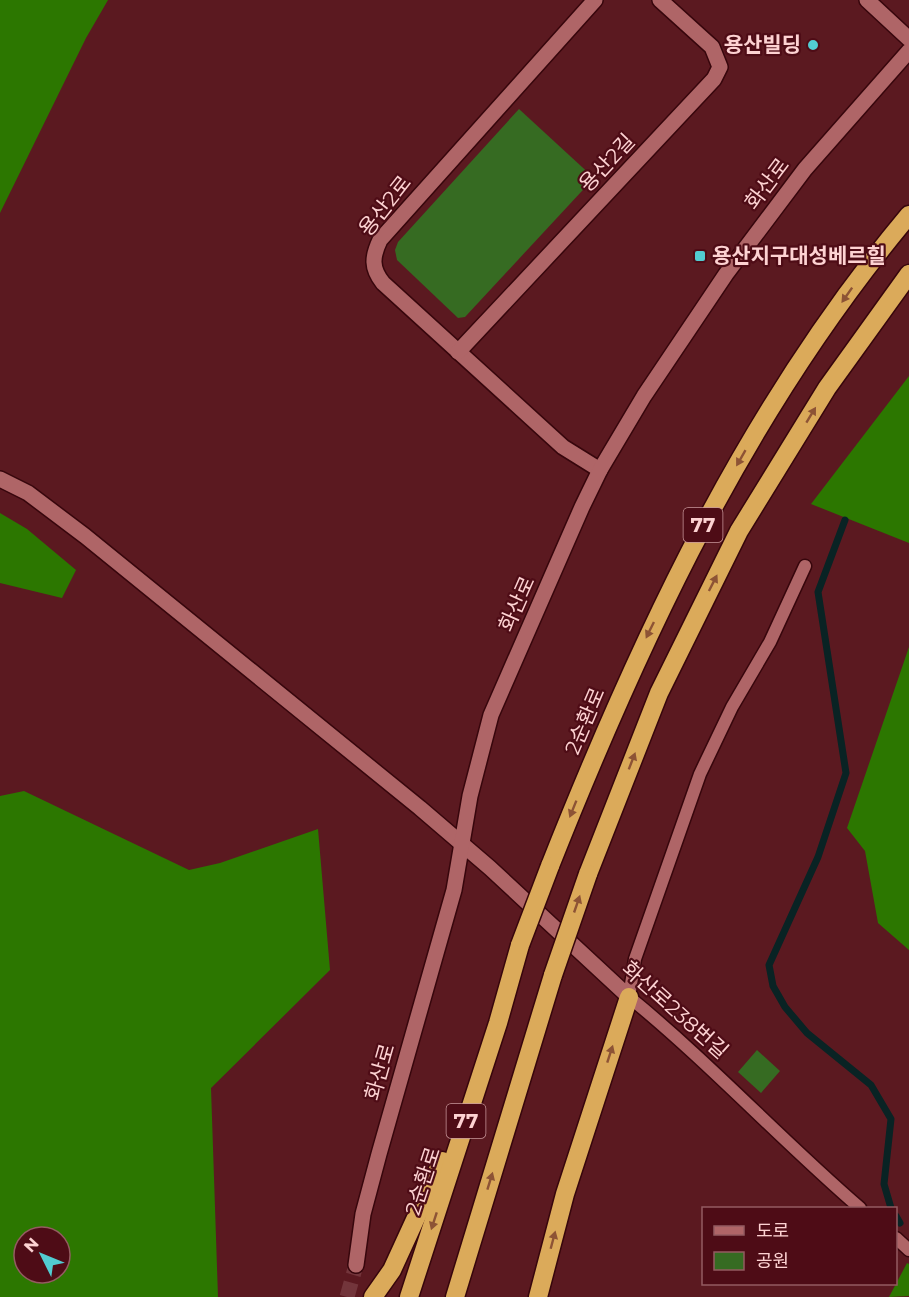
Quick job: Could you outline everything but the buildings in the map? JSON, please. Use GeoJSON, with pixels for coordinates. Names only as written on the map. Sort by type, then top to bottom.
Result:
{"type":"FeatureCollection","features":[{"type":"Feature","properties":{"kind":"highway","name":"2순환로"},"geometry":{"type":"LineString","coordinates":[[409,1297],[498,1023],[520,945],[550,866],[638,654],[692,545],[784,383],[872,260],[909,215]]}},
{"type":"Feature","properties":{"kind":"highway","name":"77"},"geometry":{"type":"LineString","coordinates":[[455,1297],[553,975],[588,874],[659,693],[739,531],[827,388],[909,274]]}},
{"type":"Feature","properties":{"kind":"highway"},"geometry":{"type":"LineString","coordinates":[[538,1297],[565,1194],[629,997]]}},
{"type":"Feature","properties":{"kind":"highway"},"geometry":{"type":"LineString","coordinates":[[373,1297],[392,1270],[423,1206],[498,1023]]}},
{"type":"Feature","properties":{"kind":"main road","name":"용산2로"},"geometry":{"type":"LineString","coordinates":[[594,0],[380,240],[373,266],[382,283],[563,447],[600,470]]}},
{"type":"Feature","properties":{"kind":"main road","name":"용산2길"},"geometry":{"type":"LineString","coordinates":[[458,352],[714,79],[720,67],[718,55],[660,0]]}},
{"type":"Feature","properties":{"kind":"main road"},"geometry":{"type":"LineString","coordinates":[[867,0],[909,39]]}},
{"type":"Feature","properties":{"kind":"main road","name":"화산로"},"geometry":{"type":"LineString","coordinates":[[356,1265],[363,1215],[454,890],[470,796],[491,716],[600,470],[644,396],[726,274],[805,169],[909,51]]}},
{"type":"Feature","properties":{"kind":"main road","name":"화산로238번길"},"geometry":{"type":"LineString","coordinates":[[0,479],[28,493],[85,536],[420,808],[490,868],[629,997]]}},
{"type":"Feature","properties":{"kind":"lane"},"geometry":{"type":"LineString","coordinates":[[629,997],[635,959],[700,774],[732,707],[770,642],[806,566]]}},
{"type":"Feature","properties":{"kind":"lane","name":"화산로238번길"},"geometry":{"type":"LineString","coordinates":[[629,997],[669,1029],[807,1162],[858,1207]]}},
{"type":"Feature","properties":{"kind":"lane"},"geometry":{"type":"LineString","coordinates":[[897,1239],[909,1250]]}},
{"type":"Feature","properties":{"kind":"green space"},"geometry":{"type":"Polygon","coordinates":[[[0,0],[108,0],[86,38],[0,213],[0,0]]]}},
{"type":"Feature","properties":{"kind":"green space"},"geometry":{"type":"Polygon","coordinates":[[[519,109],[594,178],[465,317],[458,318],[397,260],[395,250],[398,242],[519,109]]]}},
{"type":"Feature","properties":{"kind":"green space"},"geometry":{"type":"Polygon","coordinates":[[[909,376],[909,543],[811,504],[909,376]]]}},
{"type":"Feature","properties":{"kind":"green space"},"geometry":{"type":"Polygon","coordinates":[[[0,513],[27,529],[76,570],[62,598],[0,583],[0,513]]]}},
{"type":"Feature","properties":{"kind":"green space"},"geometry":{"type":"Polygon","coordinates":[[[909,647],[909,950],[878,923],[865,851],[847,828],[909,647]]]}},
{"type":"Feature","properties":{"kind":"green space"},"geometry":{"type":"Polygon","coordinates":[[[24,791],[189,870],[220,863],[318,829],[330,970],[211,1088],[218,1297],[0,1297],[0,796],[24,791]]]}},
{"type":"Feature","properties":{"kind":"green space"},"geometry":{"type":"Polygon","coordinates":[[[757,1050],[780,1071],[761,1093],[738,1072],[757,1050]]]}},
{"type":"Feature","properties":{"kind":"green space"},"geometry":{"type":"Polygon","coordinates":[[[907,1263],[909,1264],[909,1296],[889,1297],[907,1263]]]}},
{"type":"Feature","properties":{"kind":"waterway"},"geometry":{"type":"LineString","coordinates":[[845,520],[818,592],[846,773],[818,857],[769,965],[773,986],[785,1007],[807,1033],[871,1085],[891,1119],[884,1184],[891,1207]]}},
{"type":"Feature","properties":{"kind":"waterway"},"geometry":{"type":"LineString","coordinates":[[897,1218],[900,1223]]}},
{"type":"Feature","properties":{"kind":"tunnel"},"geometry":{"type":"LineString","coordinates":[[347,1297],[356,1265]]}},
{"type":"Feature","properties":{"kind":"place","name":"용산빌딩"},"geometry":{"type":"Point","coordinates":[813,45]}},
{"type":"Feature","properties":{"kind":"place","name":"용산지구대성베르힐"},"geometry":{"type":"Point","coordinates":[700,256]}}]}
